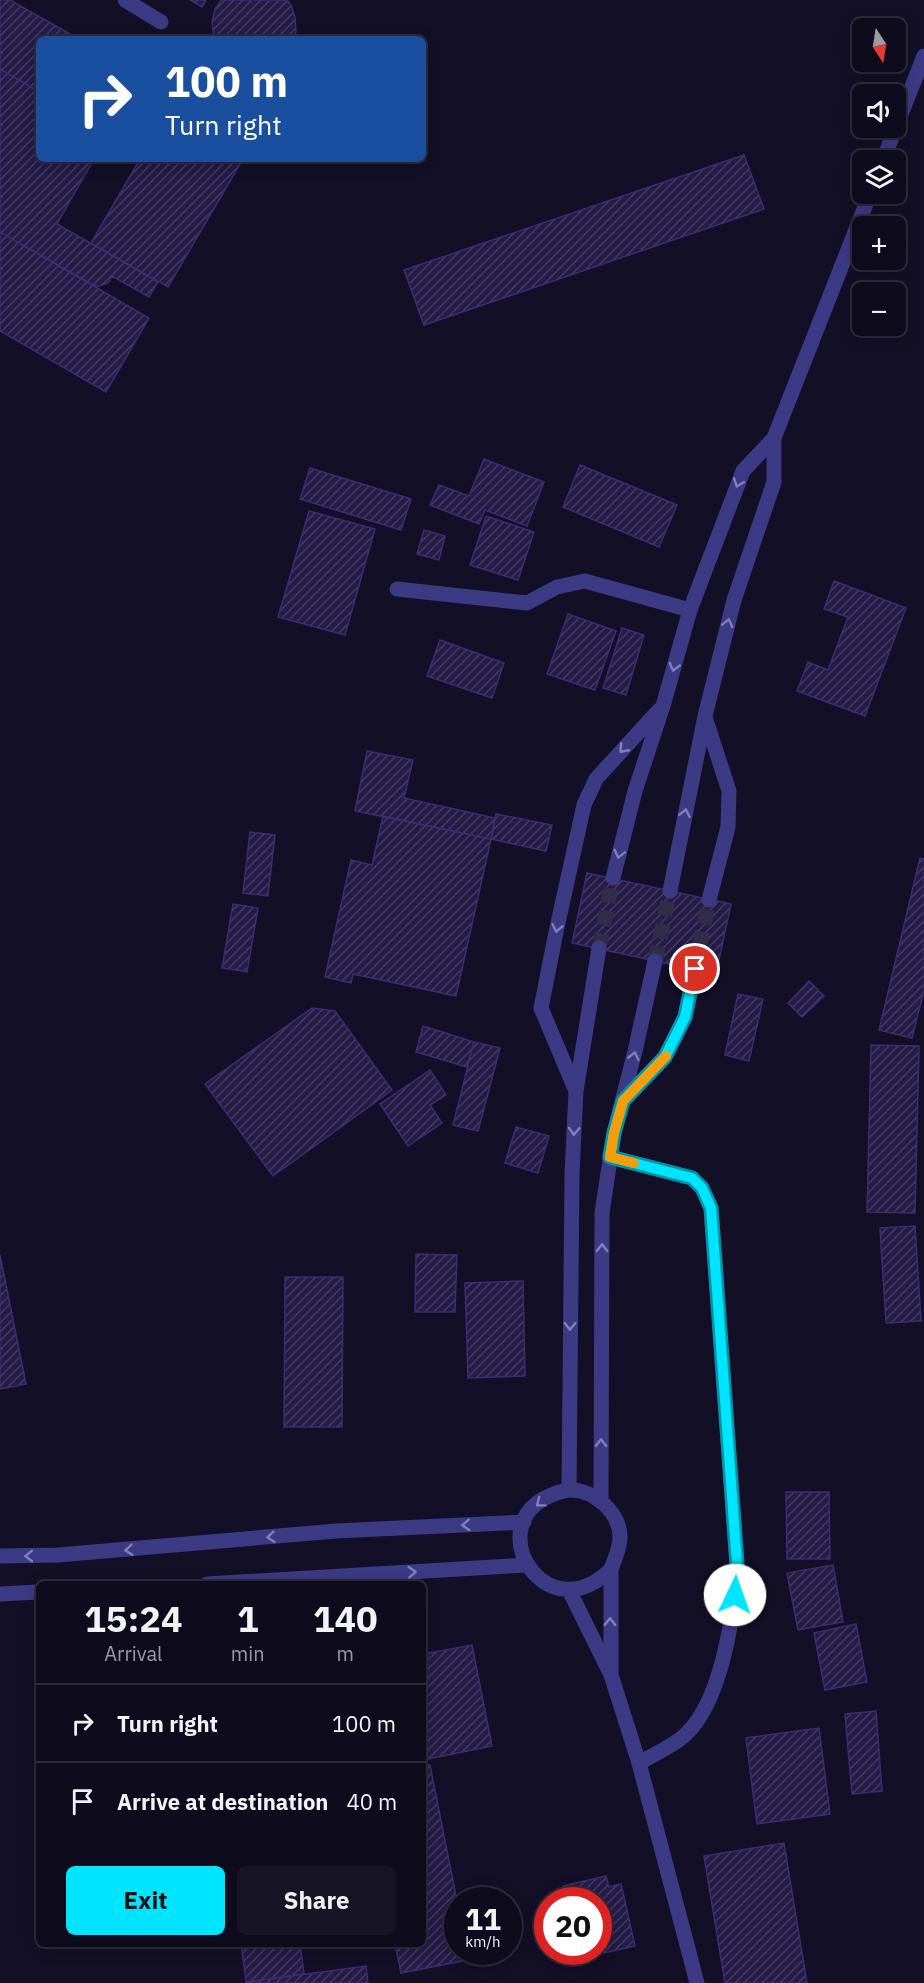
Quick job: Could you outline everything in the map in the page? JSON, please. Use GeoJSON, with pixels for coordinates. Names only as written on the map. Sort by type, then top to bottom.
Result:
{"type":"FeatureCollection","features":[{"type":"Feature","properties":{"kind":"street"},"geometry":{"type":"LineString","coordinates":[[125,0],[161,22]]}},
{"type":"Feature","properties":{"kind":"street"},"geometry":{"type":"LineString","coordinates":[[887,150],[924,56]]}},
{"type":"Feature","properties":{"kind":"street"},"geometry":{"type":"LineString","coordinates":[[670,891],[705,716],[734,600],[774,482],[774,438],[866,204]]}},
{"type":"Feature","properties":{"kind":"street"},"geometry":{"type":"LineString","coordinates":[[613,878],[635,791],[663,706],[690,610],[743,471],[774,438]]}},
{"type":"Feature","properties":{"kind":"street"},"geometry":{"type":"LineString","coordinates":[[397,589],[527,603],[556,587],[585,581],[690,610]]}},
{"type":"Feature","properties":{"kind":"street"},"geometry":{"type":"LineString","coordinates":[[576,1091],[541,1008],[584,806],[596,779],[663,706]]}},
{"type":"Feature","properties":{"kind":"street"},"geometry":{"type":"LineString","coordinates":[[705,716],[729,790],[728,827],[709,900]]}},
{"type":"Feature","properties":{"kind":"street"},"geometry":{"type":"LineString","coordinates":[[569,1490],[572,1174],[576,1091],[599,948]]}},
{"type":"Feature","properties":{"kind":"street"},"geometry":{"type":"LineString","coordinates":[[601,1501],[602,1213],[614,1133],[655,961]]}},
{"type":"Feature","properties":{"kind":"street"},"geometry":{"type":"LineString","coordinates":[[623,1101],[665,1057],[685,1017],[695,969]]}},
{"type":"Feature","properties":{"kind":"street"},"geometry":{"type":"LineString","coordinates":[[610,1157],[692,1178],[702,1188],[711,1208],[738,1578],[730,1628],[721,1662],[701,1718],[685,1736],[639,1763]]}},
{"type":"Feature","properties":{"kind":"street"},"geometry":{"type":"LineString","coordinates":[[569,1490],[586,1492],[601,1501],[615,1520],[620,1537],[618,1554],[610,1569],[602,1578],[586,1587],[569,1590],[552,1587],[537,1578],[526,1565],[520,1544],[522,1527],[529,1511],[552,1494],[569,1490]]}},
{"type":"Feature","properties":{"kind":"street"},"geometry":{"type":"LineString","coordinates":[[0,1556],[58,1555],[336,1531],[524,1522]]}},
{"type":"Feature","properties":{"kind":"street"},"geometry":{"type":"LineString","coordinates":[[257,1581],[526,1565]]}},
{"type":"Feature","properties":{"kind":"street"},"geometry":{"type":"LineString","coordinates":[[610,1569],[611,1675]]}},
{"type":"Feature","properties":{"kind":"street"},"geometry":{"type":"LineString","coordinates":[[569,1590],[611,1675],[639,1763],[697,1983]]}},
{"type":"Feature","properties":{"kind":"street"},"geometry":{"type":"LineString","coordinates":[[0,1594],[36,1592]]}},
{"type":"Feature","properties":{"kind":"building"},"geometry":{"type":"Polygon","coordinates":[[[0,0],[10,0],[74,36],[36,36],[36,90],[0,69],[0,0]]]}},
{"type":"Feature","properties":{"kind":"building"},"geometry":{"type":"Polygon","coordinates":[[[190,0],[206,0],[202,7],[190,0]]]}},
{"type":"Feature","properties":{"kind":"building"},"geometry":{"type":"Polygon","coordinates":[[[221,0],[287,0],[295,17],[295,36],[214,36],[212,22],[215,9],[221,0]]]}},
{"type":"Feature","properties":{"kind":"building"},"geometry":{"type":"Polygon","coordinates":[[[0,69],[36,90],[36,162],[92,162],[57,224],[158,282],[149,297],[112,276],[108,283],[97,287],[0,232],[0,69]]]}},
{"type":"Feature","properties":{"kind":"building"},"geometry":{"type":"Polygon","coordinates":[[[744,155],[764,209],[424,325],[404,270],[744,155]]]}},
{"type":"Feature","properties":{"kind":"building"},"geometry":{"type":"Polygon","coordinates":[[[138,162],[241,162],[168,287],[91,243],[138,162]]]}},
{"type":"Feature","properties":{"kind":"building"},"geometry":{"type":"Polygon","coordinates":[[[0,232],[149,318],[106,392],[0,331],[0,232]]]}},
{"type":"Feature","properties":{"kind":"building"},"geometry":{"type":"Polygon","coordinates":[[[484,459],[544,482],[527,526],[485,510],[479,524],[430,505],[439,485],[469,496],[484,459]]]}},
{"type":"Feature","properties":{"kind":"building"},"geometry":{"type":"Polygon","coordinates":[[[580,465],[677,505],[659,547],[563,507],[580,465]]]}},
{"type":"Feature","properties":{"kind":"building"},"geometry":{"type":"Polygon","coordinates":[[[310,468],[411,499],[401,530],[300,499],[310,468]]]}},
{"type":"Feature","properties":{"kind":"building"},"geometry":{"type":"Polygon","coordinates":[[[309,511],[375,529],[345,635],[278,617],[309,511]]]}},
{"type":"Feature","properties":{"kind":"building"},"geometry":{"type":"Polygon","coordinates":[[[486,516],[534,532],[518,580],[470,565],[486,516]]]}},
{"type":"Feature","properties":{"kind":"building"},"geometry":{"type":"Polygon","coordinates":[[[424,530],[445,536],[439,560],[417,554],[424,530]]]}},
{"type":"Feature","properties":{"kind":"building"},"geometry":{"type":"Polygon","coordinates":[[[834,581],[906,608],[865,716],[797,691],[808,662],[828,670],[848,617],[824,609],[834,581]]]}},
{"type":"Feature","properties":{"kind":"building"},"geometry":{"type":"Polygon","coordinates":[[[568,614],[616,631],[595,690],[547,674],[568,614]]]}},
{"type":"Feature","properties":{"kind":"building"},"geometry":{"type":"Polygon","coordinates":[[[622,628],[644,635],[626,695],[603,688],[622,628]]]}},
{"type":"Feature","properties":{"kind":"building"},"geometry":{"type":"Polygon","coordinates":[[[440,640],[504,663],[492,698],[427,676],[440,640]]]}},
{"type":"Feature","properties":{"kind":"building"},"geometry":{"type":"Polygon","coordinates":[[[367,751],[413,760],[404,798],[495,818],[491,839],[355,811],[367,751]]]}},
{"type":"Feature","properties":{"kind":"building"},"geometry":{"type":"Polygon","coordinates":[[[496,814],[552,825],[546,851],[491,839],[496,814]]]}},
{"type":"Feature","properties":{"kind":"building"},"geometry":{"type":"Polygon","coordinates":[[[383,816],[491,839],[456,996],[353,974],[351,983],[325,977],[351,860],[372,865],[383,816]]]}},
{"type":"Feature","properties":{"kind":"building"},"geometry":{"type":"Polygon","coordinates":[[[250,832],[275,835],[268,896],[243,893],[250,832]]]}},
{"type":"Feature","properties":{"kind":"building"},"geometry":{"type":"Polygon","coordinates":[[[920,858],[924,859],[924,990],[912,1038],[879,1030],[920,858]]]}},
{"type":"Feature","properties":{"kind":"building"},"geometry":{"type":"Polygon","coordinates":[[[587,873],[731,904],[716,974],[572,943],[587,873]]]}},
{"type":"Feature","properties":{"kind":"building"},"geometry":{"type":"Polygon","coordinates":[[[233,904],[258,908],[247,972],[222,968],[233,904]]]}},
{"type":"Feature","properties":{"kind":"building"},"geometry":{"type":"Polygon","coordinates":[[[809,981],[824,996],[802,1017],[788,1003],[809,981]]]}},
{"type":"Feature","properties":{"kind":"building"},"geometry":{"type":"Polygon","coordinates":[[[738,994],[763,999],[749,1061],[725,1055],[738,994]]]}},
{"type":"Feature","properties":{"kind":"building"},"geometry":{"type":"Polygon","coordinates":[[[312,1008],[335,1011],[392,1090],[273,1176],[205,1084],[312,1008]]]}},
{"type":"Feature","properties":{"kind":"building"},"geometry":{"type":"Polygon","coordinates":[[[423,1026],[474,1042],[467,1067],[416,1052],[423,1026]]]}},
{"type":"Feature","properties":{"kind":"building"},"geometry":{"type":"Polygon","coordinates":[[[474,1042],[500,1048],[478,1131],[453,1125],[474,1042]]]}},
{"type":"Feature","properties":{"kind":"building"},"geometry":{"type":"Polygon","coordinates":[[[871,1045],[919,1046],[915,1213],[867,1212],[871,1045]]]}},
{"type":"Feature","properties":{"kind":"building"},"geometry":{"type":"Polygon","coordinates":[[[430,1070],[446,1095],[430,1105],[442,1123],[408,1146],[380,1104],[430,1070]]]}},
{"type":"Feature","properties":{"kind":"building"},"geometry":{"type":"Polygon","coordinates":[[[516,1127],[549,1136],[538,1173],[505,1163],[516,1127]]]}},
{"type":"Feature","properties":{"kind":"building"},"geometry":{"type":"Polygon","coordinates":[[[915,1226],[921,1321],[886,1323],[880,1228],[915,1226]]]}},
{"type":"Feature","properties":{"kind":"building"},"geometry":{"type":"Polygon","coordinates":[[[416,1254],[457,1255],[455,1312],[415,1312],[416,1254]]]}},
{"type":"Feature","properties":{"kind":"building"},"geometry":{"type":"Polygon","coordinates":[[[0,1255],[26,1384],[0,1389],[0,1255]]]}},
{"type":"Feature","properties":{"kind":"building"},"geometry":{"type":"Polygon","coordinates":[[[285,1277],[343,1277],[342,1427],[284,1427],[285,1277]]]}},
{"type":"Feature","properties":{"kind":"building"},"geometry":{"type":"Polygon","coordinates":[[[523,1281],[525,1376],[468,1378],[465,1283],[523,1281]]]}},
{"type":"Feature","properties":{"kind":"building"},"geometry":{"type":"Polygon","coordinates":[[[786,1492],[829,1492],[830,1559],[787,1559],[786,1492]]]}},
{"type":"Feature","properties":{"kind":"building"},"geometry":{"type":"Polygon","coordinates":[[[833,1565],[843,1622],[798,1630],[787,1573],[833,1565]]]}},
{"type":"Feature","properties":{"kind":"building"},"geometry":{"type":"Polygon","coordinates":[[[856,1624],[867,1682],[825,1690],[814,1633],[856,1624]]]}},
{"type":"Feature","properties":{"kind":"building"},"geometry":{"type":"Polygon","coordinates":[[[472,1645],[492,1746],[426,1759],[426,1653],[472,1645]]]}},
{"type":"Feature","properties":{"kind":"building"},"geometry":{"type":"Polygon","coordinates":[[[876,1711],[882,1791],[852,1794],[845,1714],[876,1711]]]}},
{"type":"Feature","properties":{"kind":"building"},"geometry":{"type":"Polygon","coordinates":[[[819,1728],[830,1814],[757,1824],[746,1738],[819,1728]]]}},
{"type":"Feature","properties":{"kind":"building"},"geometry":{"type":"Polygon","coordinates":[[[430,1765],[454,1887],[444,1887],[444,1965],[401,1973],[396,1947],[426,1947],[426,1766],[430,1765]]]}},
{"type":"Feature","properties":{"kind":"building"},"geometry":{"type":"Polygon","coordinates":[[[784,1843],[807,1983],[725,1983],[704,1856],[784,1843]]]}},
{"type":"Feature","properties":{"kind":"building"},"geometry":{"type":"Polygon","coordinates":[[[606,1876],[609,1887],[563,1887],[606,1876]]]}},
{"type":"Feature","properties":{"kind":"building"},"geometry":{"type":"Polygon","coordinates":[[[621,1884],[635,1946],[612,1951],[612,1887],[609,1887],[621,1884]]]}},
{"type":"Feature","properties":{"kind":"building"},"geometry":{"type":"Polygon","coordinates":[[[241,1947],[300,1947],[304,1974],[246,1982],[241,1947]]]}},
{"type":"Feature","properties":{"kind":"building"},"geometry":{"type":"Polygon","coordinates":[[[366,1966],[368,1983],[246,1983],[246,1982],[366,1966]]]}},
{"type":"Feature","properties":{"kind":"tunnel"},"geometry":{"type":"LineString","coordinates":[[599,948],[613,878]]}},
{"type":"Feature","properties":{"kind":"tunnel"},"geometry":{"type":"LineString","coordinates":[[655,961],[670,891]]}},
{"type":"Feature","properties":{"kind":"tunnel"},"geometry":{"type":"LineString","coordinates":[[695,969],[709,900]]}},
{"type":"Feature","properties":{"kind":"slow traffic"},"geometry":{"type":"LineString","coordinates":[[634,1163],[610,1157],[623,1101],[666,1056]]}},
{"type":"Feature","properties":{"kind":"route"},"geometry":{"type":"LineString","coordinates":[[695,969],[685,1017],[665,1057],[623,1101],[610,1157],[692,1178],[702,1188],[711,1208],[738,1578],[735,1595]]}}]}
